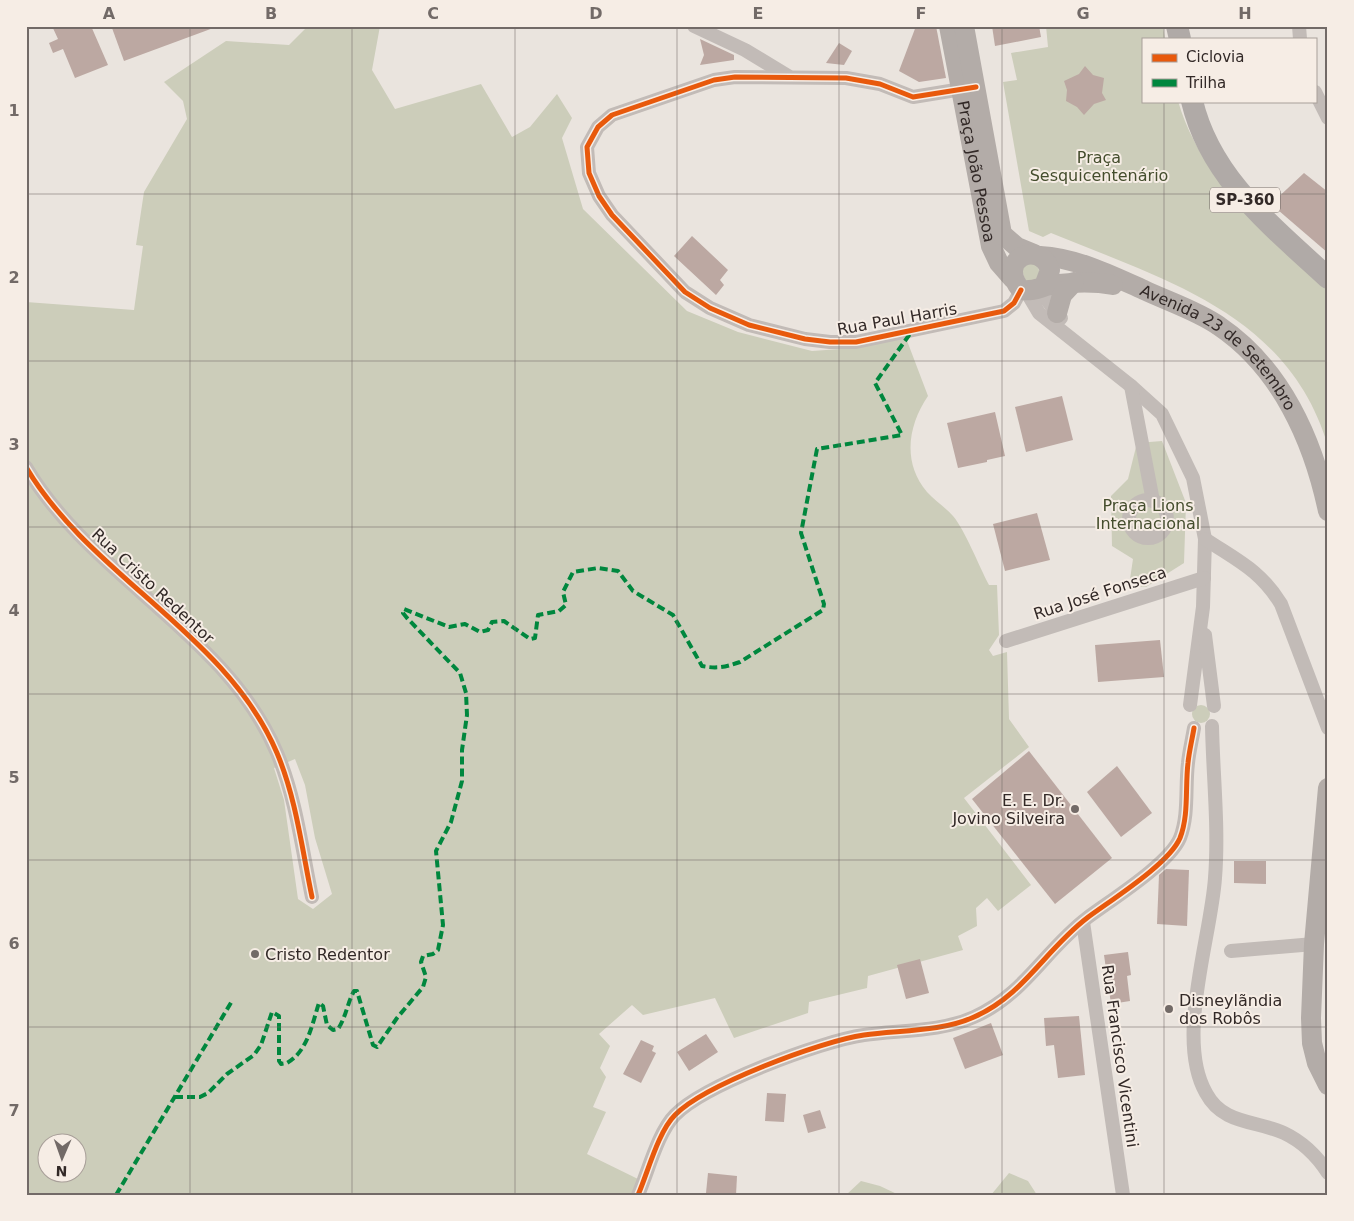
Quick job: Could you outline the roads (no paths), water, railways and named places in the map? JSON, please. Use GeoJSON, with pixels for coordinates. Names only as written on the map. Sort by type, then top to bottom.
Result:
{"type":"FeatureCollection","features":[{"type":"Feature","properties":{"kind":"main road","name":"SP-360"},"geometry":{"type":"LineString","coordinates":[[1192,102],[1204,138],[1231,183],[1253,209],[1328,278]]}},
{"type":"Feature","properties":{"kind":"street"},"geometry":{"type":"LineString","coordinates":[[694,26],[745,50],[789,77],[864,80],[913,97],[969,88]]}},
{"type":"Feature","properties":{"kind":"street","name":"Praça João Pessoa"},"geometry":{"type":"LineString","coordinates":[[949,26],[969,88],[1002,234],[1017,247],[1037,255]]}},
{"type":"Feature","properties":{"kind":"street","name":"Praça João Pessoa"},"geometry":{"type":"LineString","coordinates":[[964,26],[969,88],[991,246],[999,263],[1029,287]]}},
{"type":"Feature","properties":{"kind":"street","name":"Rua Paul Harris"},"geometry":{"type":"LineString","coordinates":[[789,77],[735,77],[714,80],[624,110],[612,116],[598,127],[587,147],[589,173],[599,196],[612,215],[685,292],[710,308],[749,325],[805,339],[830,342],[856,342],[1004,311],[1029,287]]}},
{"type":"Feature","properties":{"kind":"street"},"geometry":{"type":"LineString","coordinates":[[1316,94],[1328,118]]}},
{"type":"Feature","properties":{"kind":"street"},"geometry":{"type":"LineString","coordinates":[[1029,287],[1048,282],[1050,270],[1045,259],[1037,255],[1021,256],[1016,261],[1012,273],[1058,313],[1067,335]]}},
{"type":"Feature","properties":{"kind":"street","name":"Avenida 23 de Setembro"},"geometry":{"type":"LineString","coordinates":[[1037,255],[1068,260],[1118,277],[1218,325],[1244,346],[1271,377],[1291,405],[1306,436],[1323,486],[1328,511]]}},
{"type":"Feature","properties":{"kind":"street"},"geometry":{"type":"LineString","coordinates":[[1029,287],[1074,282],[1096,282],[1138,287]]}},
{"type":"Feature","properties":{"kind":"street"},"geometry":{"type":"LineString","coordinates":[[1058,313],[1062,295],[1074,282]]}},
{"type":"Feature","properties":{"kind":"street"},"geometry":{"type":"LineString","coordinates":[[1029,287],[1031,302],[1039,313],[1131,386],[1162,414],[1183,454],[1193,478],[1205,539],[1203,607],[1190,705],[1190,722],[1194,728],[1201,730],[1212,726]]}},
{"type":"Feature","properties":{"kind":"street"},"geometry":{"type":"LineString","coordinates":[[1131,386],[1153,500]]}},
{"type":"Feature","properties":{"kind":"street","name":"Rua Cristo Redentor"},"geometry":{"type":"LineString","coordinates":[[26,467],[37,485],[73,528],[211,658],[250,706],[277,753],[286,779],[312,897]]}},
{"type":"Feature","properties":{"kind":"street"},"geometry":{"type":"LineString","coordinates":[[1205,539],[1258,574],[1281,604],[1328,728]]}},
{"type":"Feature","properties":{"kind":"street","name":"Rua José Fonseca"},"geometry":{"type":"LineString","coordinates":[[1006,641],[1204,578]]}},
{"type":"Feature","properties":{"kind":"street"},"geometry":{"type":"LineString","coordinates":[[1203,607],[1214,706],[1212,726],[1215,878],[1194,1023],[1193,1045],[1198,1071],[1206,1094],[1216,1107],[1233,1119],[1282,1132],[1300,1141],[1312,1152],[1328,1173]]}},
{"type":"Feature","properties":{"kind":"street"},"geometry":{"type":"LineString","coordinates":[[1190,705],[1200,698],[1210,700],[1214,706]]}},
{"type":"Feature","properties":{"kind":"street"},"geometry":{"type":"LineString","coordinates":[[638,1195],[666,1127],[674,1116],[690,1103],[750,1071],[834,1042],[862,1035],[938,1027],[972,1018],[990,1010],[1022,986],[1083,922],[1173,852],[1185,821],[1188,762],[1194,728]]}},
{"type":"Feature","properties":{"kind":"street"},"geometry":{"type":"LineString","coordinates":[[1328,788],[1326,850],[1314,944],[1312,1043],[1317,1063],[1328,1085]]}},
{"type":"Feature","properties":{"kind":"street","name":"Rua Francisco Vicentini"},"geometry":{"type":"LineString","coordinates":[[1083,922],[1123,1195]]}},
{"type":"Feature","properties":{"kind":"street"},"geometry":{"type":"LineString","coordinates":[[1231,951],[1314,944]]}},
{"type":"Feature","properties":{"kind":"place","name":"E. E. Dr. Jovino Silveira"},"geometry":{"type":"Point","coordinates":[1075,809]}},
{"type":"Feature","properties":{"kind":"place","name":"Cristo Redentor"},"geometry":{"type":"Point","coordinates":[255,954]}},
{"type":"Feature","properties":{"kind":"place","name":"Disneylãndia dos Robôs"},"geometry":{"type":"Point","coordinates":[1169,1009]}},
{"type":"Feature","properties":{"kind":"park label","name":"Praça Sesquicentenário"},"geometry":{"type":"Point","coordinates":[1099,166]}},
{"type":"Feature","properties":{"kind":"park label","name":"Praça Lions Internacional"},"geometry":{"type":"Point","coordinates":[1148,514]}}]}
